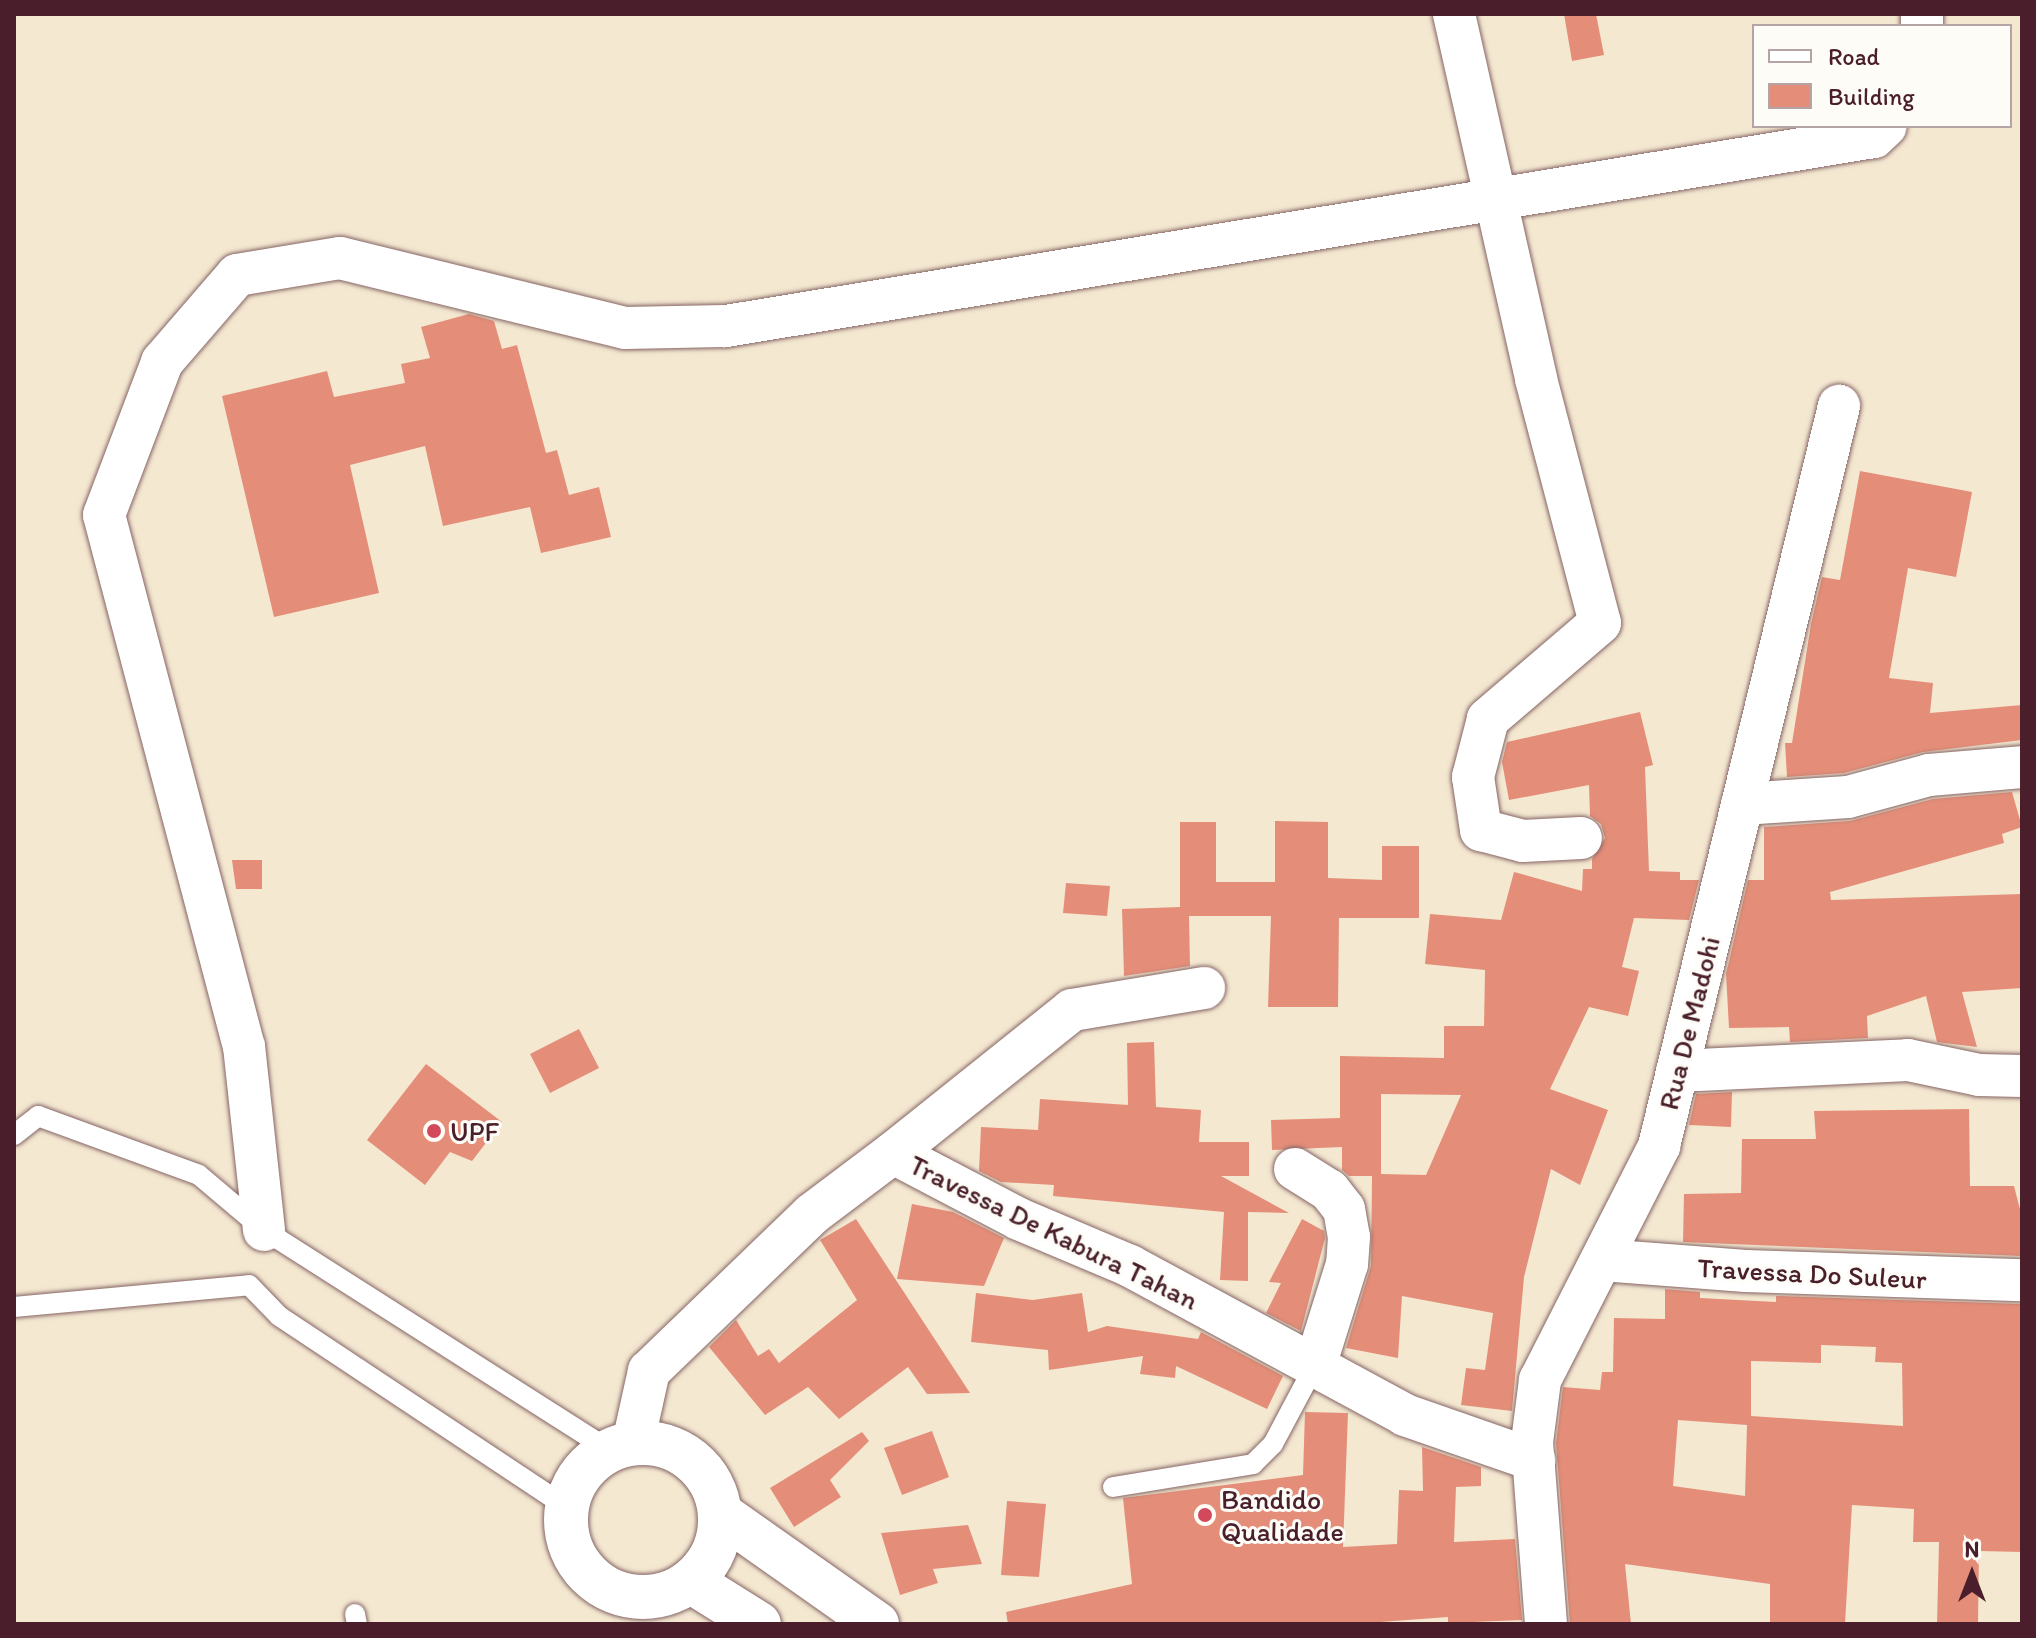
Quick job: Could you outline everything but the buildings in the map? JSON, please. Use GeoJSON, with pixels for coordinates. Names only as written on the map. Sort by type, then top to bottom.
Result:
{"type":"FeatureCollection","features":[{"type":"Feature","properties":{"kind":"street"},"geometry":{"type":"LineString","coordinates":[[1454,14],[1495,200],[1600,623],[1488,719],[1473,777],[1481,830],[1523,841],[1581,838]]}},
{"type":"Feature","properties":{"kind":"street"},"geometry":{"type":"LineString","coordinates":[[264,1230],[244,1047],[104,515],[162,362],[237,275],[340,258],[625,328],[726,326],[1874,137],[1884,128]]}},
{"type":"Feature","properties":{"kind":"street","name":"Rua De Madohi"},"geometry":{"type":"LineString","coordinates":[[1546,1624],[1534,1460],[1540,1380],[1659,1146],[1839,406]]}},
{"type":"Feature","properties":{"kind":"street"},"geometry":{"type":"LineString","coordinates":[[1742,804],[1848,797],[1929,775],[2022,767]]}},
{"type":"Feature","properties":{"kind":"street"},"geometry":{"type":"LineString","coordinates":[[893,1153],[1072,1010],[1204,988]]}},
{"type":"Feature","properties":{"kind":"street"},"geometry":{"type":"LineString","coordinates":[[1677,1071],[1908,1060],[1979,1075],[2022,1076]]}},
{"type":"Feature","properties":{"kind":"street","name":"Travessa De Kabura Tahan"},"geometry":{"type":"LineString","coordinates":[[621,1446],[649,1371],[812,1214],[893,1153],[1316,1363],[1405,1415],[1534,1460]]}},
{"type":"Feature","properties":{"kind":"street"},"geometry":{"type":"LineString","coordinates":[[1295,1169],[1329,1190],[1344,1209],[1349,1237],[1347,1264],[1316,1363]]}},
{"type":"Feature","properties":{"kind":"street","name":"Travessa Do Suleur"},"geometry":{"type":"LineString","coordinates":[[1602,1260],[1746,1271],[2022,1280]]}},
{"type":"Feature","properties":{"kind":"street"},"geometry":{"type":"LineString","coordinates":[[621,1446],[682,1453],[708,1480],[721,1514],[718,1542],[692,1582],[663,1595],[629,1596],[600,1586],[572,1551],[566,1507],[588,1464],[621,1446]]}},
{"type":"Feature","properties":{"kind":"street"},"geometry":{"type":"LineString","coordinates":[[721,1514],[877,1624]]}},
{"type":"Feature","properties":{"kind":"street"},"geometry":{"type":"LineString","coordinates":[[692,1582],[759,1624]]}},
{"type":"Feature","properties":{"kind":"lane"},"geometry":{"type":"LineString","coordinates":[[14,1135],[38,1116],[199,1175],[264,1230],[621,1446]]}},
{"type":"Feature","properties":{"kind":"lane"},"geometry":{"type":"LineString","coordinates":[[14,1307],[249,1285],[279,1316],[566,1507]]}},
{"type":"Feature","properties":{"kind":"lane"},"geometry":{"type":"LineString","coordinates":[[1113,1487],[1253,1464],[1273,1444],[1316,1363]]}},
{"type":"Feature","properties":{"kind":"place","name":"UPF"},"geometry":{"type":"Point","coordinates":[434,1131]}},
{"type":"Feature","properties":{"kind":"place","name":"Bandido Qualidade"},"geometry":{"type":"Point","coordinates":[1205,1515]}}]}
